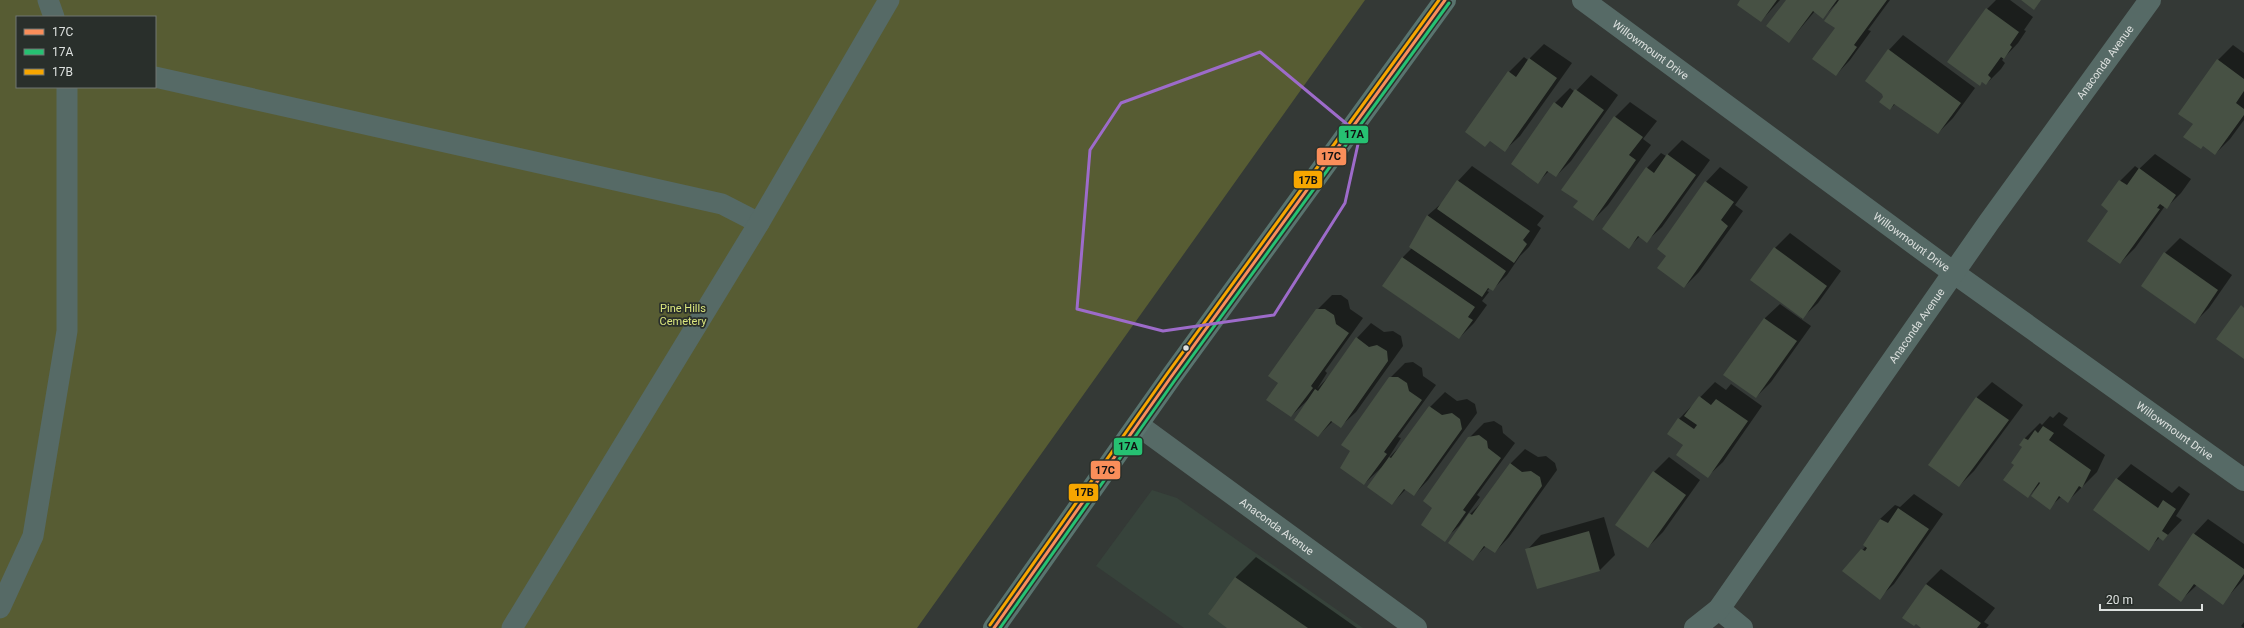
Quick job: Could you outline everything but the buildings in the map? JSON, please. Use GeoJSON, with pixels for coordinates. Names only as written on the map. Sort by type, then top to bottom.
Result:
{"type":"FeatureCollection","features":[{"type":"Feature","properties":{"kind":"main road"},"geometry":{"type":"LineString","coordinates":[[994,628],[1138,425],[1445,0]]}},
{"type":"Feature","properties":{"kind":"street","name":"Willowmount Drive"},"geometry":{"type":"LineString","coordinates":[[1583,0],[1954,273],[2244,480]]}},
{"type":"Feature","properties":{"kind":"street","name":"Anaconda Avenue"},"geometry":{"type":"LineString","coordinates":[[1695,628],[1719,609],[1954,273],[2150,0]]}},
{"type":"Feature","properties":{"kind":"street","name":"Anaconda Avenue"},"geometry":{"type":"LineString","coordinates":[[1138,425],[1416,628]]}},
{"type":"Feature","properties":{"kind":"street"},"geometry":{"type":"LineString","coordinates":[[1719,609],[1742,628]]}},
{"type":"Feature","properties":{"kind":"lane"},"geometry":{"type":"LineString","coordinates":[[48,0],[54,16]]}},
{"type":"Feature","properties":{"kind":"lane"},"geometry":{"type":"LineString","coordinates":[[512,628],[759,223],[889,0]]}},
{"type":"Feature","properties":{"kind":"lane"},"geometry":{"type":"LineString","coordinates":[[156,77],[722,204],[759,223]]}},
{"type":"Feature","properties":{"kind":"lane"},"geometry":{"type":"LineString","coordinates":[[0,608],[33,536],[67,331],[67,88]]}},
{"type":"Feature","properties":{"kind":"highlighted area"},"geometry":{"type":"Polygon","coordinates":[[[1260,52],[1360,135],[1345,203],[1274,315],[1163,331],[1077,309],[1090,150],[1121,103],[1260,52]]]}},
{"type":"Feature","properties":{"kind":"shaded area"},"geometry":{"type":"Polygon","coordinates":[[[1152,490],[1177,498],[1363,628],[1184,628],[1096,566],[1152,490]]]}},
{"type":"Feature","properties":{"kind":"green space","name":"Pine Hills Cemetery"},"geometry":{"type":"Polygon","coordinates":[[[0,0],[1365,0],[917,628],[0,628],[0,0]]]}},
{"type":"Feature","properties":{"kind":"transit line","name":"17B"},"geometry":{"type":"LineString","coordinates":[[990,625],[1167,374],[1439,0]]}},
{"type":"Feature","properties":{"kind":"transit line","name":"17C"},"geometry":{"type":"LineString","coordinates":[[994,628],[1171,377],[1445,0]]}},
{"type":"Feature","properties":{"kind":"transit line","name":"17A"},"geometry":{"type":"LineString","coordinates":[[1000,628],[1175,380],[1449,3]]}}]}
